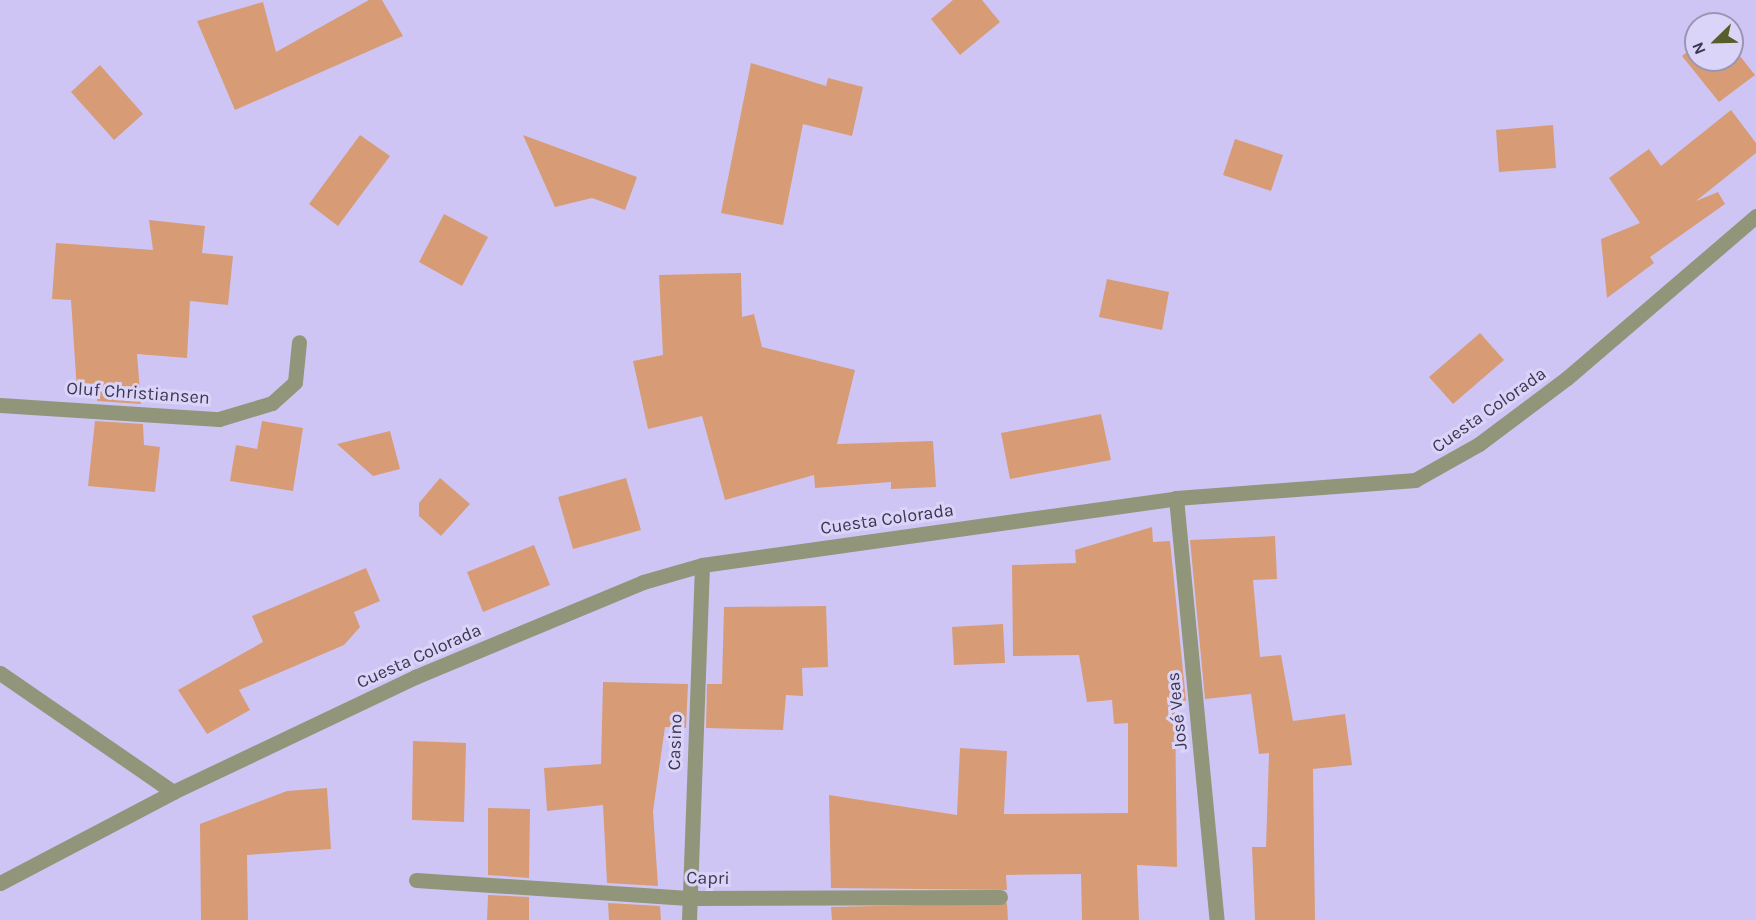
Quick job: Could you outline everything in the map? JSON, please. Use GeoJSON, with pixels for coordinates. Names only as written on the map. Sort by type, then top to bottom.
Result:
{"type":"FeatureCollection","features":[{"type":"Feature","properties":{"kind":"street","name":"Cuesta Colorada"},"geometry":{"type":"LineString","coordinates":[[0,882],[173,792],[415,677],[643,582],[702,565],[1176,498],[1385,486],[1439,470],[1567,378],[1756,216]]}},
{"type":"Feature","properties":{"kind":"street","name":"Oluf Christiansen"},"geometry":{"type":"LineString","coordinates":[[0,405],[219,419],[272,403],[295,382],[299,342]]}},
{"type":"Feature","properties":{"kind":"street","name":"José Veas"},"geometry":{"type":"LineString","coordinates":[[1176,498],[1217,920]]}},
{"type":"Feature","properties":{"kind":"street","name":"Casino"},"geometry":{"type":"LineString","coordinates":[[689,920],[688,898],[702,565]]}},
{"type":"Feature","properties":{"kind":"street"},"geometry":{"type":"LineString","coordinates":[[0,673],[173,792]]}},
{"type":"Feature","properties":{"kind":"street","name":"Capri"},"geometry":{"type":"LineString","coordinates":[[416,880],[688,898],[1000,897]]}},
{"type":"Feature","properties":{"kind":"building"},"geometry":{"type":"Polygon","coordinates":[[[369,0],[382,0],[403,36],[235,110],[197,21],[263,2],[276,52],[369,0]]]}},
{"type":"Feature","properties":{"kind":"building"},"geometry":{"type":"Polygon","coordinates":[[[953,0],[982,0],[1000,22],[960,55],[931,19],[953,0]]]}},
{"type":"Feature","properties":{"kind":"building"},"geometry":{"type":"Polygon","coordinates":[[[1744,61],[1755,75],[1719,102],[1695,72],[1744,72],[1744,61]]]}},
{"type":"Feature","properties":{"kind":"building"},"geometry":{"type":"Polygon","coordinates":[[[751,63],[826,86],[828,78],[863,87],[852,136],[803,124],[783,225],[721,213],[751,63]]]}},
{"type":"Feature","properties":{"kind":"building"},"geometry":{"type":"Polygon","coordinates":[[[100,65],[143,114],[114,140],[71,92],[100,65]]]}},
{"type":"Feature","properties":{"kind":"building"},"geometry":{"type":"Polygon","coordinates":[[[1731,110],[1756,143],[1756,153],[1696,201],[1718,192],[1725,204],[1650,257],[1654,263],[1607,298],[1601,239],[1640,223],[1609,178],[1649,149],[1661,166],[1731,110]]]}},
{"type":"Feature","properties":{"kind":"building"},"geometry":{"type":"Polygon","coordinates":[[[1553,125],[1556,168],[1499,172],[1496,130],[1553,125]]]}},
{"type":"Feature","properties":{"kind":"building"},"geometry":{"type":"Polygon","coordinates":[[[360,135],[390,156],[338,226],[309,204],[360,135]]]}},
{"type":"Feature","properties":{"kind":"building"},"geometry":{"type":"Polygon","coordinates":[[[523,135],[637,177],[625,210],[592,198],[555,207],[523,135]]]}},
{"type":"Feature","properties":{"kind":"building"},"geometry":{"type":"Polygon","coordinates":[[[1235,139],[1283,155],[1271,191],[1223,175],[1235,139]]]}},
{"type":"Feature","properties":{"kind":"building"},"geometry":{"type":"Polygon","coordinates":[[[444,214],[488,237],[462,286],[419,262],[444,214]]]}},
{"type":"Feature","properties":{"kind":"building"},"geometry":{"type":"Polygon","coordinates":[[[149,220],[205,226],[202,253],[233,256],[228,305],[190,301],[187,358],[137,354],[141,404],[97,401],[98,389],[77,391],[71,300],[52,299],[56,243],[153,250],[149,220]]]}},
{"type":"Feature","properties":{"kind":"building"},"geometry":{"type":"Polygon","coordinates":[[[741,273],[742,317],[754,314],[762,347],[855,370],[837,444],[933,441],[936,487],[891,489],[891,482],[815,488],[814,475],[725,500],[702,416],[648,429],[633,361],[663,355],[659,275],[741,273]]]}},
{"type":"Feature","properties":{"kind":"building"},"geometry":{"type":"Polygon","coordinates":[[[1107,279],[1169,292],[1162,330],[1099,317],[1107,279]]]}},
{"type":"Feature","properties":{"kind":"building"},"geometry":{"type":"Polygon","coordinates":[[[1480,333],[1504,360],[1453,404],[1429,377],[1480,333]]]}},
{"type":"Feature","properties":{"kind":"building"},"geometry":{"type":"Polygon","coordinates":[[[1101,414],[1111,460],[1010,479],[1001,433],[1101,414]]]}},
{"type":"Feature","properties":{"kind":"building"},"geometry":{"type":"Polygon","coordinates":[[[95,421],[143,424],[144,445],[160,447],[155,492],[88,486],[95,421]]]}},
{"type":"Feature","properties":{"kind":"building"},"geometry":{"type":"Polygon","coordinates":[[[262,421],[303,428],[293,491],[230,481],[236,445],[257,449],[262,421]]]}},
{"type":"Feature","properties":{"kind":"building"},"geometry":{"type":"Polygon","coordinates":[[[390,431],[400,469],[373,476],[337,444],[390,431]]]}},
{"type":"Feature","properties":{"kind":"building"},"geometry":{"type":"Polygon","coordinates":[[[440,478],[470,504],[441,536],[419,516],[419,503],[440,478]]]}},
{"type":"Feature","properties":{"kind":"building"},"geometry":{"type":"Polygon","coordinates":[[[626,478],[641,530],[573,549],[558,497],[626,478]]]}},
{"type":"Feature","properties":{"kind":"building"},"geometry":{"type":"Polygon","coordinates":[[[1152,527],[1153,542],[1170,541],[1186,701],[1175,703],[1177,867],[1137,865],[1139,920],[1082,920],[1081,874],[1006,875],[1007,890],[831,888],[829,795],[957,815],[960,748],[1007,751],[1004,814],[1128,813],[1128,723],[1114,724],[1112,700],[1087,702],[1079,655],[1013,656],[1012,565],[1076,563],[1075,550],[1152,527]]]}},
{"type":"Feature","properties":{"kind":"building"},"geometry":{"type":"Polygon","coordinates":[[[1275,536],[1277,579],[1253,580],[1260,657],[1281,655],[1293,721],[1345,714],[1352,765],[1313,769],[1315,920],[1255,920],[1252,847],[1266,847],[1269,753],[1259,754],[1251,694],[1205,699],[1190,540],[1275,536]]]}},
{"type":"Feature","properties":{"kind":"building"},"geometry":{"type":"Polygon","coordinates":[[[534,545],[550,585],[483,612],[467,572],[534,545]]]}},
{"type":"Feature","properties":{"kind":"building"},"geometry":{"type":"Polygon","coordinates":[[[366,568],[380,601],[354,612],[360,627],[344,645],[239,690],[250,710],[207,734],[178,690],[263,642],[252,616],[366,568]]]}},
{"type":"Feature","properties":{"kind":"building"},"geometry":{"type":"Polygon","coordinates":[[[826,606],[828,667],[802,668],[803,696],[786,695],[783,730],[706,728],[707,684],[722,684],[724,607],[826,606]]]}},
{"type":"Feature","properties":{"kind":"building"},"geometry":{"type":"Polygon","coordinates":[[[1003,624],[1005,663],[954,665],[952,627],[1003,624]]]}},
{"type":"Feature","properties":{"kind":"building"},"geometry":{"type":"Polygon","coordinates":[[[603,682],[688,684],[686,728],[665,727],[653,811],[658,886],[607,883],[603,805],[547,811],[544,768],[601,764],[603,682]]]}},
{"type":"Feature","properties":{"kind":"building"},"geometry":{"type":"Polygon","coordinates":[[[413,741],[466,743],[464,822],[412,820],[413,741]]]}},
{"type":"Feature","properties":{"kind":"building"},"geometry":{"type":"Polygon","coordinates":[[[327,788],[331,849],[247,855],[248,920],[201,920],[200,824],[287,791],[327,788]]]}},
{"type":"Feature","properties":{"kind":"building"},"geometry":{"type":"Polygon","coordinates":[[[488,808],[530,809],[529,878],[488,875],[488,808]]]}},
{"type":"Feature","properties":{"kind":"building"},"geometry":{"type":"Polygon","coordinates":[[[488,895],[529,897],[529,920],[487,920],[488,895]]]}},
{"type":"Feature","properties":{"kind":"building"},"geometry":{"type":"Polygon","coordinates":[[[608,903],[660,906],[661,920],[609,920],[608,903]]]}},
{"type":"Feature","properties":{"kind":"building"},"geometry":{"type":"Polygon","coordinates":[[[1007,903],[1008,920],[832,920],[831,907],[1007,903]]]}}]}
